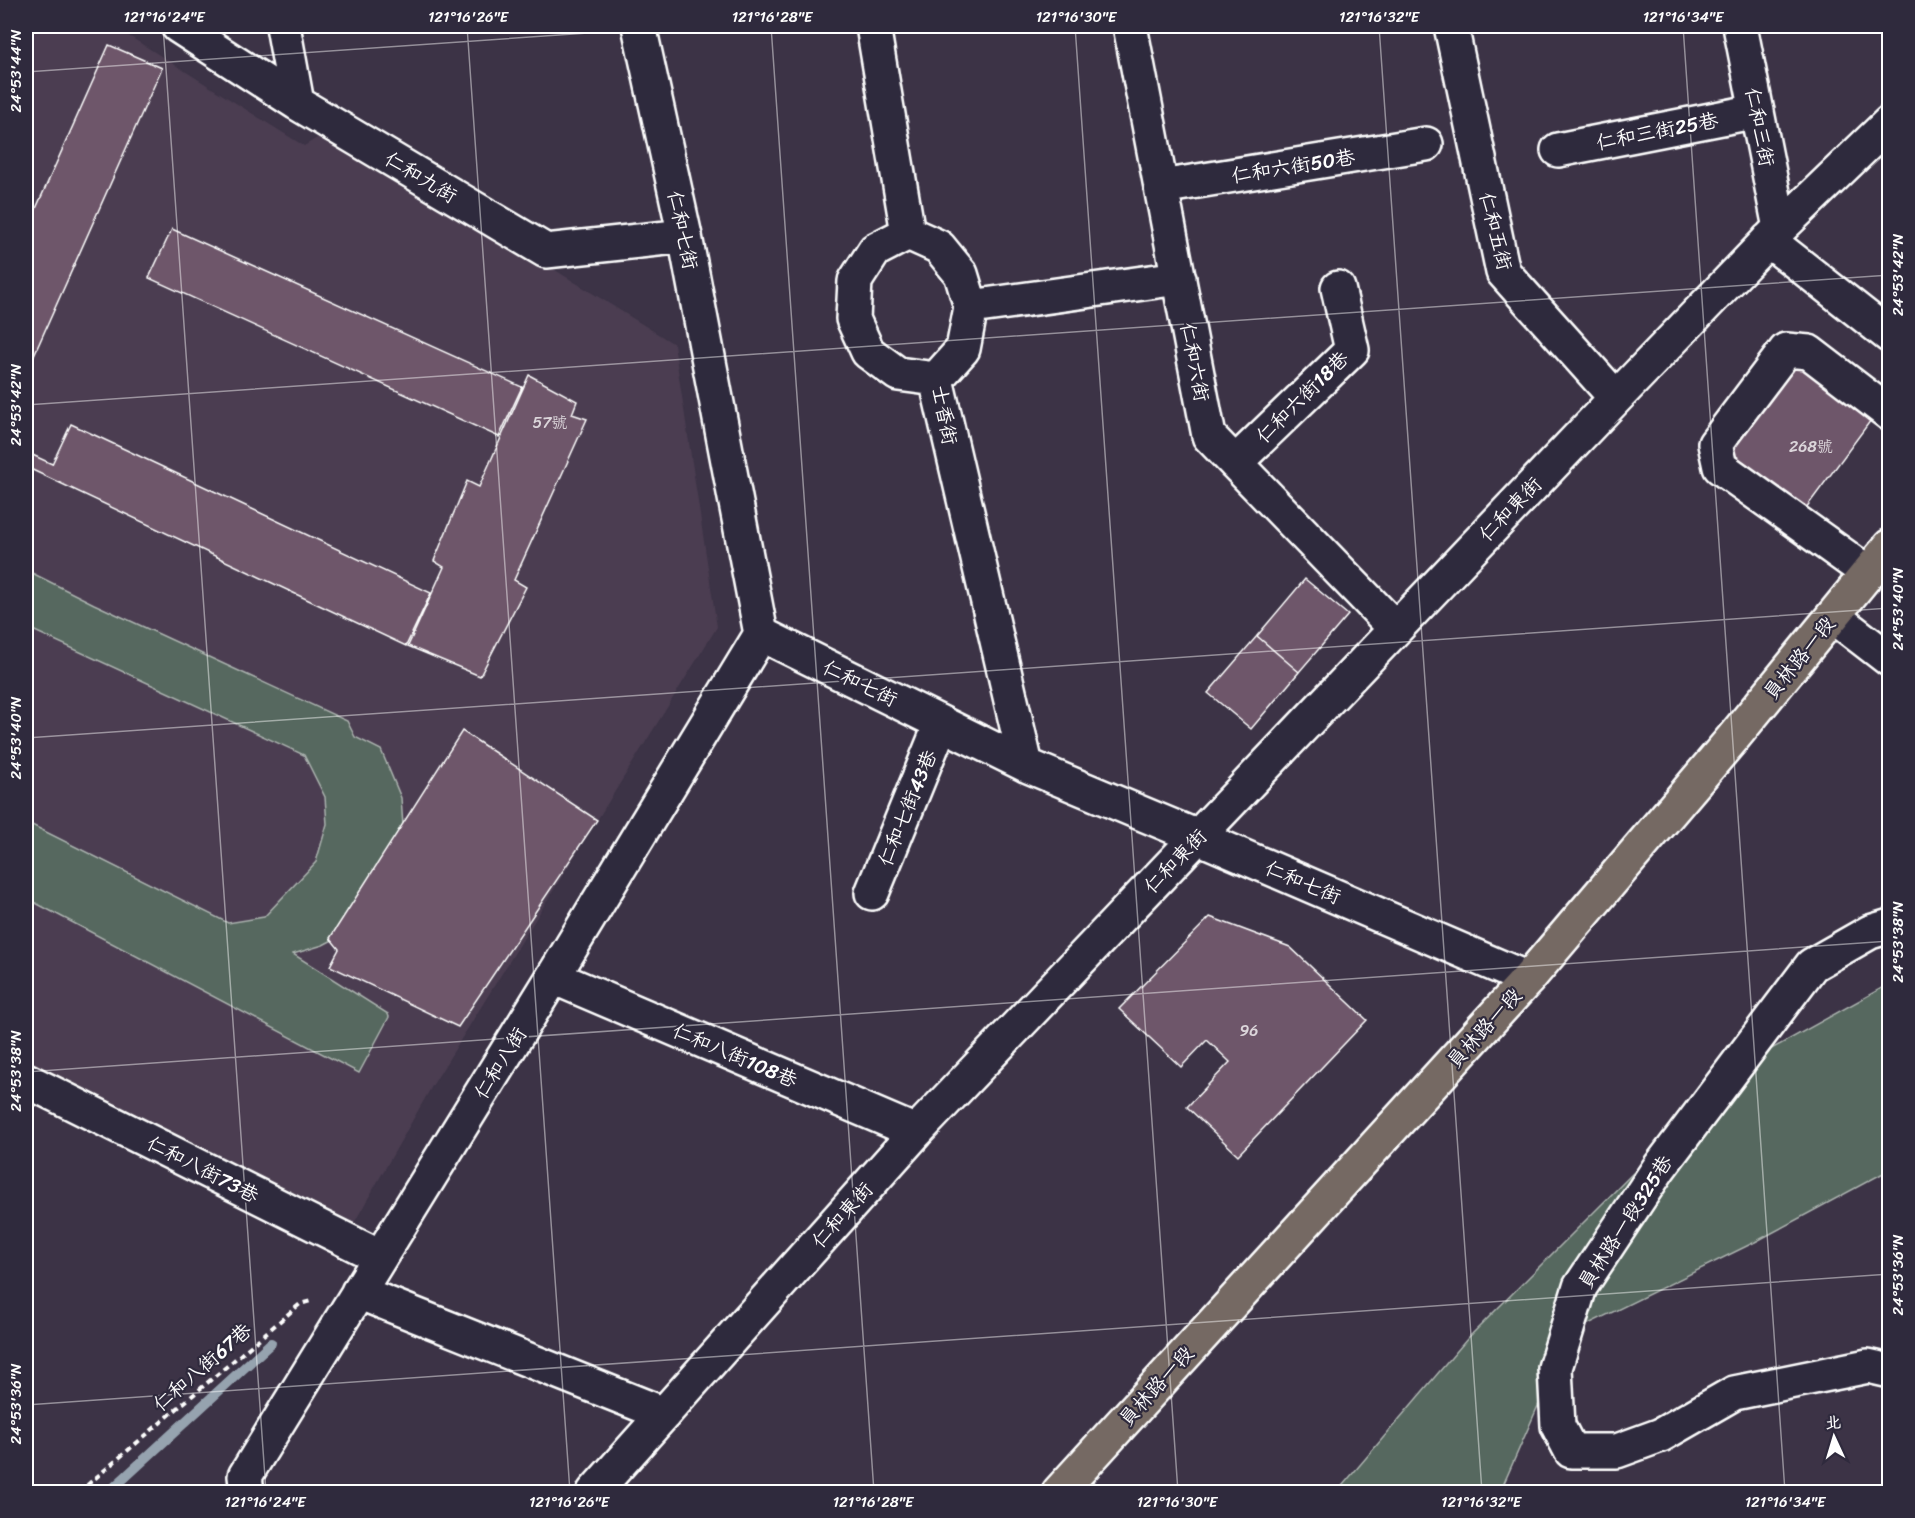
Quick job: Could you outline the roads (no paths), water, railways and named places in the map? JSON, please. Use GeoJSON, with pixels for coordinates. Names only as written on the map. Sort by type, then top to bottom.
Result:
{"type":"FeatureCollection","features":[{"type":"Feature","properties":{"kind":"main road","name":"員林路一段"},"geometry":{"type":"LineString","coordinates":[[1059,1492],[1528,979],[1733,738],[1890,546]]}},
{"type":"Feature","properties":{"kind":"street","name":"仁和九街"},"geometry":{"type":"LineString","coordinates":[[178,26],[297,103],[546,251],[685,236]]}},
{"type":"Feature","properties":{"kind":"street"},"geometry":{"type":"LineString","coordinates":[[283,26],[297,103]]}},
{"type":"Feature","properties":{"kind":"street","name":"仁和七街"},"geometry":{"type":"LineString","coordinates":[[639,26],[685,236],[761,634],[1026,765],[1528,979]]}},
{"type":"Feature","properties":{"kind":"street"},"geometry":{"type":"LineString","coordinates":[[873,26],[908,232],[875,250],[860,273],[855,281],[853,319],[868,352],[891,369],[898,374],[936,379]]}},
{"type":"Feature","properties":{"kind":"street","name":"仁和六街"},"geometry":{"type":"LineString","coordinates":[[1130,26],[1209,436],[1395,628]]}},
{"type":"Feature","properties":{"kind":"street","name":"仁和五街"},"geometry":{"type":"LineString","coordinates":[[1451,26],[1503,273],[1616,398]]}},
{"type":"Feature","properties":{"kind":"street","name":"仁和三街"},"geometry":{"type":"LineString","coordinates":[[1740,26],[1757,111],[1774,234]]}},
{"type":"Feature","properties":{"kind":"street","name":"仁和三街25巷"},"geometry":{"type":"LineString","coordinates":[[1558,150],[1757,111]]}},
{"type":"Feature","properties":{"kind":"street","name":"仁和東街"},"geometry":{"type":"LineString","coordinates":[[594,1492],[916,1132],[1395,628],[1774,234],[1890,122]]}},
{"type":"Feature","properties":{"kind":"street","name":"仁和六街50巷"},"geometry":{"type":"LineString","coordinates":[[1161,187],[1426,144]]}},
{"type":"Feature","properties":{"kind":"street","name":"士香街"},"geometry":{"type":"LineString","coordinates":[[908,232],[939,247],[961,274],[970,307],[963,349],[936,379],[1026,765]]}},
{"type":"Feature","properties":{"kind":"street"},"geometry":{"type":"LineString","coordinates":[[1774,234],[1890,336]]}},
{"type":"Feature","properties":{"kind":"street"},"geometry":{"type":"LineString","coordinates":[[970,307],[1179,278]]}},
{"type":"Feature","properties":{"kind":"street","name":"仁和六街18巷"},"geometry":{"type":"LineString","coordinates":[[1235,463],[1352,350],[1338,288]]}},
{"type":"Feature","properties":{"kind":"street"},"geometry":{"type":"LineString","coordinates":[[1868,573],[1720,467],[1715,444],[1786,350],[1809,352],[1890,414]]}},
{"type":"Feature","properties":{"kind":"street"},"geometry":{"type":"LineString","coordinates":[[1833,616],[1890,660]]}},
{"type":"Feature","properties":{"kind":"street","name":"仁和八街"},"geometry":{"type":"LineString","coordinates":[[247,1492],[245,1476],[554,977],[761,634]]}},
{"type":"Feature","properties":{"kind":"street","name":"仁和七街43巷"},"geometry":{"type":"LineString","coordinates":[[872,893],[941,724]]}},
{"type":"Feature","properties":{"kind":"street","name":"員林路一段325巷"},"geometry":{"type":"LineString","coordinates":[[1890,926],[1870,932],[1812,965],[1659,1168],[1580,1287],[1555,1368],[1558,1426],[1571,1451],[1617,1451],[1661,1435],[1734,1393],[1868,1365],[1890,1371]]}},
{"type":"Feature","properties":{"kind":"street","name":"仁和八街108巷"},"geometry":{"type":"LineString","coordinates":[[554,977],[916,1132]]}},
{"type":"Feature","properties":{"kind":"street","name":"仁和八街73巷"},"geometry":{"type":"LineString","coordinates":[[26,1080],[380,1257]]}},
{"type":"Feature","properties":{"kind":"street"},"geometry":{"type":"LineString","coordinates":[[358,1292],[664,1414]]}},
{"type":"Feature","properties":{"kind":"waterway"},"geometry":{"type":"LineString","coordinates":[[109,1492],[271,1343]]}}]}
